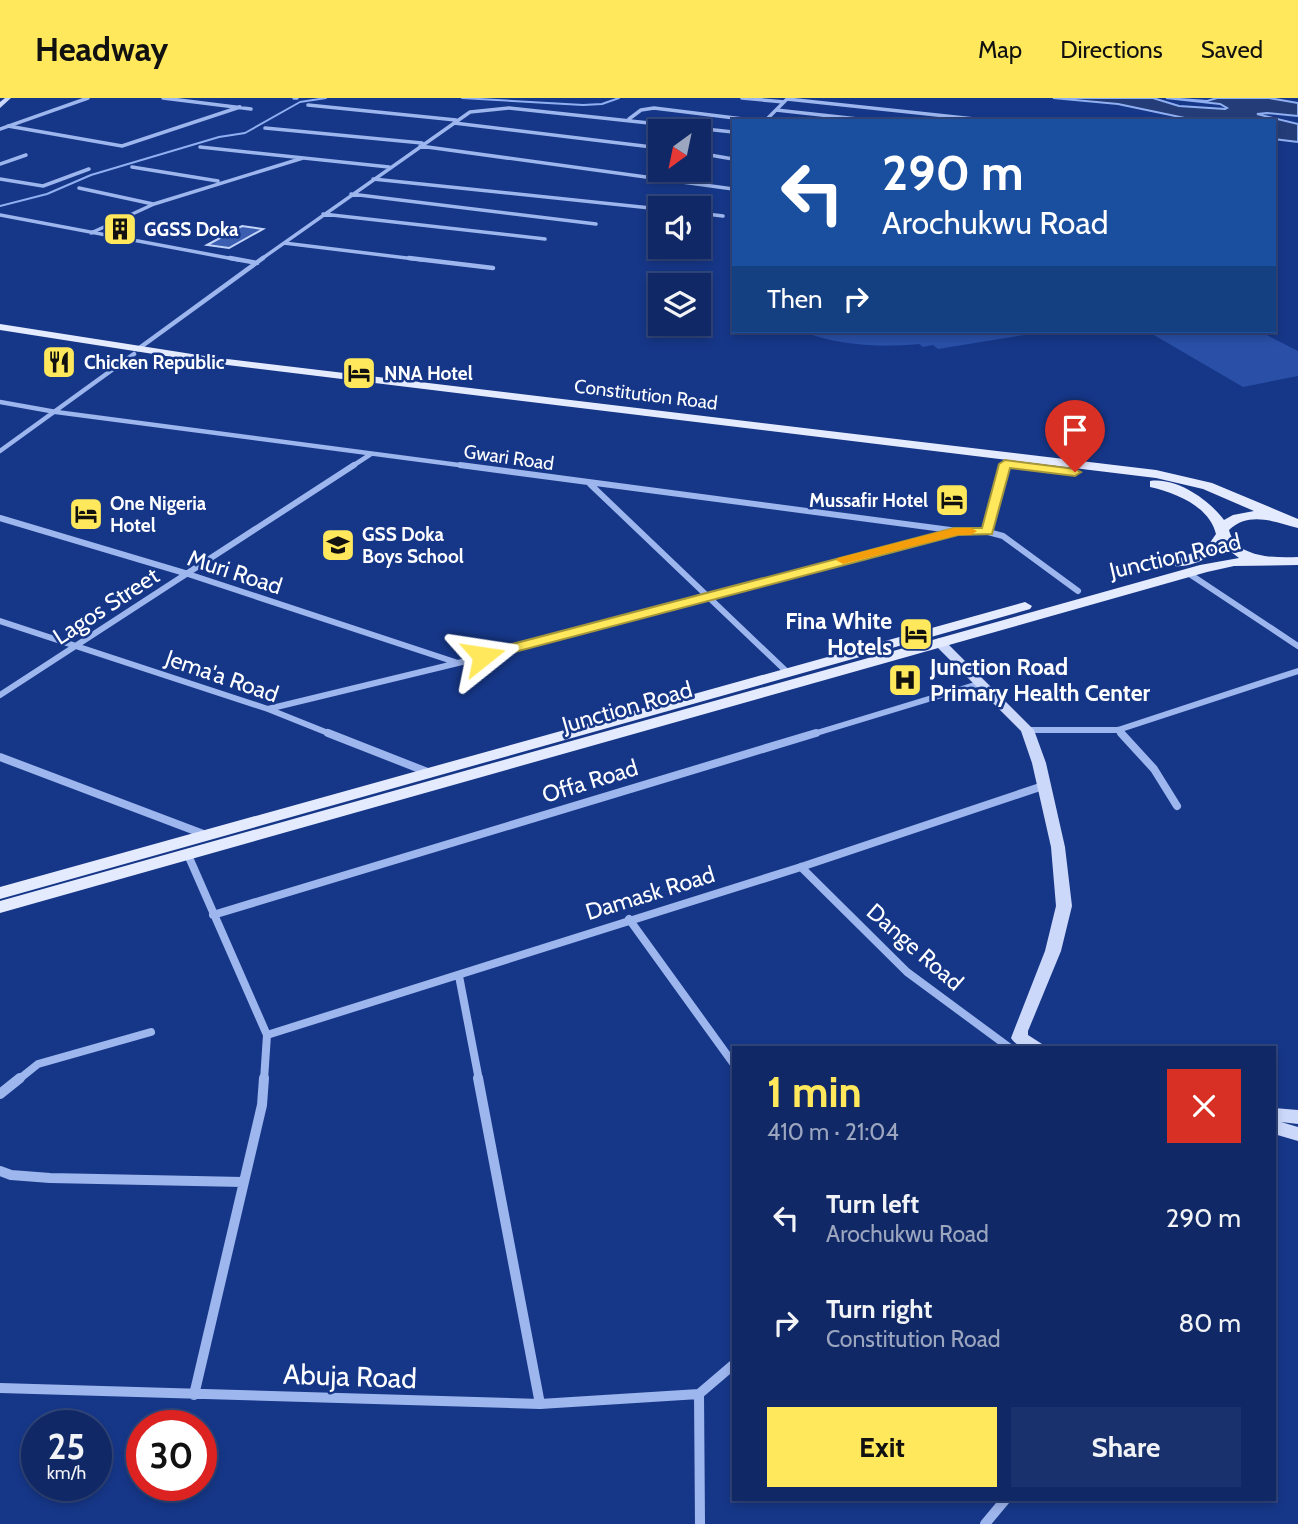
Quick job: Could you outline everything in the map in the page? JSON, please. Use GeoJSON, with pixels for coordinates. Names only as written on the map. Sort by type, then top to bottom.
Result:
{"type":"FeatureCollection","features":[{"type":"Feature","properties":{"kind":"main road","name":"Constitution Road"},"geometry":{"type":"LineString","coordinates":[[0,327],[358,386],[1156,474],[1207,486],[1293,521]]}},
{"type":"Feature","properties":{"kind":"main road","name":"Constitution Road"},"geometry":{"type":"LineString","coordinates":[[0,333],[136,351]]}},
{"type":"Feature","properties":{"kind":"main road","name":"Constitution Road"},"geometry":{"type":"LineString","coordinates":[[727,427],[1122,478],[1168,488],[1200,503],[1218,521],[1222,532],[1238,551],[1268,561]]}},
{"type":"Feature","properties":{"kind":"main road","name":"Junction Road"},"geometry":{"type":"LineString","coordinates":[[0,893],[1198,558],[1212,550],[1227,523],[1249,516],[1293,521]]}},
{"type":"Feature","properties":{"kind":"main road","name":"Junction Road"},"geometry":{"type":"LineString","coordinates":[[0,908],[1188,573],[1234,562],[1298,561]]}},
{"type":"Feature","properties":{"kind":"street"},"geometry":{"type":"LineString","coordinates":[[0,106],[8,98]]}},
{"type":"Feature","properties":{"kind":"street"},"geometry":{"type":"LineString","coordinates":[[0,129],[88,98]]}},
{"type":"Feature","properties":{"kind":"street"},"geometry":{"type":"LineString","coordinates":[[163,98],[251,108]]}},
{"type":"Feature","properties":{"kind":"street"},"geometry":{"type":"LineString","coordinates":[[741,98],[784,102]]}},
{"type":"Feature","properties":{"kind":"street"},"geometry":{"type":"LineString","coordinates":[[767,119],[786,99],[974,119]]}},
{"type":"Feature","properties":{"kind":"street"},"geometry":{"type":"LineString","coordinates":[[308,105],[648,146]]}},
{"type":"Feature","properties":{"kind":"street"},"geometry":{"type":"LineString","coordinates":[[8,126],[122,146],[240,107]]}},
{"type":"Feature","properties":{"kind":"street"},"geometry":{"type":"LineString","coordinates":[[0,451],[372,178],[470,111],[487,108],[629,119],[732,132]]}},
{"type":"Feature","properties":{"kind":"street"},"geometry":{"type":"LineString","coordinates":[[629,119],[641,110],[654,108],[743,119]]}},
{"type":"Feature","properties":{"kind":"street"},"geometry":{"type":"LineString","coordinates":[[776,110],[858,119]]}},
{"type":"Feature","properties":{"kind":"street"},"geometry":{"type":"LineString","coordinates":[[265,128],[421,145],[732,189]]}},
{"type":"Feature","properties":{"kind":"street"},"geometry":{"type":"LineString","coordinates":[[200,147],[389,167]]}},
{"type":"Feature","properties":{"kind":"street"},"geometry":{"type":"LineString","coordinates":[[726,158],[732,152]]}},
{"type":"Feature","properties":{"kind":"street"},"geometry":{"type":"LineString","coordinates":[[0,164],[26,155]]}},
{"type":"Feature","properties":{"kind":"street"},"geometry":{"type":"LineString","coordinates":[[711,155],[732,159]]}},
{"type":"Feature","properties":{"kind":"street"},"geometry":{"type":"LineString","coordinates":[[90,233],[154,204],[303,158]]}},
{"type":"Feature","properties":{"kind":"street"},"geometry":{"type":"LineString","coordinates":[[132,167],[222,182]]}},
{"type":"Feature","properties":{"kind":"street"},"geometry":{"type":"LineString","coordinates":[[0,179],[43,186],[89,169]]}},
{"type":"Feature","properties":{"kind":"street"},"geometry":{"type":"LineString","coordinates":[[372,178],[648,208]]}},
{"type":"Feature","properties":{"kind":"street"},"geometry":{"type":"LineString","coordinates":[[79,188],[154,204]]}},
{"type":"Feature","properties":{"kind":"street"},"geometry":{"type":"LineString","coordinates":[[350,194],[596,224]]}},
{"type":"Feature","properties":{"kind":"street"},"geometry":{"type":"LineString","coordinates":[[323,214],[545,239]]}},
{"type":"Feature","properties":{"kind":"street"},"geometry":{"type":"LineString","coordinates":[[0,215],[257,263]]}},
{"type":"Feature","properties":{"kind":"street"},"geometry":{"type":"LineString","coordinates":[[711,215],[723,216]]}},
{"type":"Feature","properties":{"kind":"street"},"geometry":{"type":"LineString","coordinates":[[284,243],[493,268]]}},
{"type":"Feature","properties":{"kind":"street","name":"Gwari Road"},"geometry":{"type":"LineString","coordinates":[[0,402],[56,412],[590,484],[958,531],[988,531],[1013,542],[1078,591]]}},
{"type":"Feature","properties":{"kind":"street","name":"Lagos Street"},"geometry":{"type":"LineString","coordinates":[[0,695],[371,454]]}},
{"type":"Feature","properties":{"kind":"street"},"geometry":{"type":"LineString","coordinates":[[988,531],[1005,464]]}},
{"type":"Feature","properties":{"kind":"street"},"geometry":{"type":"LineString","coordinates":[[590,484],[786,672]]}},
{"type":"Feature","properties":{"kind":"street","name":"Muri Road"},"geometry":{"type":"LineString","coordinates":[[0,518],[188,574],[458,663]]}},
{"type":"Feature","properties":{"kind":"street","name":"Gwari Road"},"geometry":{"type":"LineString","coordinates":[[268,709],[458,663],[958,531]]}},
{"type":"Feature","properties":{"kind":"street"},"geometry":{"type":"LineString","coordinates":[[1188,573],[1298,646]]}},
{"type":"Feature","properties":{"kind":"street","name":"Jema'a Road"},"geometry":{"type":"LineString","coordinates":[[0,621],[268,709],[430,773]]}},
{"type":"Feature","properties":{"kind":"street"},"geometry":{"type":"LineString","coordinates":[[939,642],[978,684],[1027,730],[1039,763],[1058,847],[1064,906],[1053,951],[1014,1045]]}},
{"type":"Feature","properties":{"kind":"street"},"geometry":{"type":"LineString","coordinates":[[1027,730],[1118,730],[1298,671]]}},
{"type":"Feature","properties":{"kind":"street","name":"Offa Road"},"geometry":{"type":"LineString","coordinates":[[213,915],[978,684]]}},
{"type":"Feature","properties":{"kind":"street"},"geometry":{"type":"LineString","coordinates":[[1118,730],[1154,769],[1177,806]]}},
{"type":"Feature","properties":{"kind":"street"},"geometry":{"type":"LineString","coordinates":[[0,757],[207,835]]}},
{"type":"Feature","properties":{"kind":"street","name":"Damask Road"},"geometry":{"type":"LineString","coordinates":[[267,1035],[801,867],[1043,786]]}},
{"type":"Feature","properties":{"kind":"street"},"geometry":{"type":"LineString","coordinates":[[188,855],[267,1035],[262,1105],[194,1395]]}},
{"type":"Feature","properties":{"kind":"street","name":"Dange Road"},"geometry":{"type":"LineString","coordinates":[[801,867],[907,972],[1014,1045]]}},
{"type":"Feature","properties":{"kind":"street"},"geometry":{"type":"LineString","coordinates":[[629,919],[732,1062]]}},
{"type":"Feature","properties":{"kind":"street"},"geometry":{"type":"LineString","coordinates":[[459,975],[540,1404]]}},
{"type":"Feature","properties":{"kind":"street"},"geometry":{"type":"LineString","coordinates":[[0,1094],[38,1065],[151,1032]]}},
{"type":"Feature","properties":{"kind":"street"},"geometry":{"type":"LineString","coordinates":[[1276,1115],[1298,1117]]}},
{"type":"Feature","properties":{"kind":"street"},"geometry":{"type":"LineString","coordinates":[[1276,1128],[1298,1134]]}},
{"type":"Feature","properties":{"kind":"street"},"geometry":{"type":"LineString","coordinates":[[0,1171],[11,1175],[50,1178],[243,1182]]}},
{"type":"Feature","properties":{"kind":"street"},"geometry":{"type":"LineString","coordinates":[[700,1524],[699,1394],[732,1366]]}},
{"type":"Feature","properties":{"kind":"street","name":"Abuja Road"},"geometry":{"type":"LineString","coordinates":[[0,1388],[540,1404],[699,1394]]}},
{"type":"Feature","properties":{"kind":"street"},"geometry":{"type":"LineString","coordinates":[[985,1524],[1004,1501]]}},
{"type":"Feature","properties":{"kind":"shaded area"},"geometry":{"type":"Polygon","coordinates":[[[1053,98],[1153,98],[1179,106],[1225,109],[1227,108],[1220,104],[1166,98],[1207,101],[1217,98],[1269,98],[1298,103],[1298,116],[1257,114],[1298,124],[1298,142],[1276,139],[1276,119],[1189,119],[1118,104],[1053,98]]]}},
{"type":"Feature","properties":{"kind":"shaded area"},"geometry":{"type":"Polygon","coordinates":[[[806,333],[1037,333],[938,349],[933,345],[874,345],[806,333]]]}},
{"type":"Feature","properties":{"kind":"shaded area"},"geometry":{"type":"Polygon","coordinates":[[[1150,333],[1263,333],[1298,351],[1298,376],[1243,387],[1150,333]]]}},
{"type":"Feature","properties":{"kind":"building"},"geometry":{"type":"Polygon","coordinates":[[[242,226],[263,229],[229,248],[207,245],[242,226]]]}},
{"type":"Feature","properties":{"kind":"waterway"},"geometry":{"type":"LineString","coordinates":[[0,206],[47,194],[91,175],[219,137],[245,133],[300,102],[326,98]]}},
{"type":"Feature","properties":{"kind":"waterway"},"geometry":{"type":"LineString","coordinates":[[462,98],[583,105],[602,104],[619,98]]}},
{"type":"Feature","properties":{"kind":"slow traffic"},"geometry":{"type":"LineString","coordinates":[[843,560],[958,531],[971,531]]}},
{"type":"Feature","properties":{"kind":"place","name":"GGSS Doka"},"geometry":{"type":"Point","coordinates":[120,229]}},
{"type":"Feature","properties":{"kind":"place","name":"Chicken Republic"},"geometry":{"type":"Point","coordinates":[59,362]}},
{"type":"Feature","properties":{"kind":"place","name":"NNA Hotel"},"geometry":{"type":"Point","coordinates":[359,373]}},
{"type":"Feature","properties":{"kind":"place","name":"Mussafir Hotel"},"geometry":{"type":"Point","coordinates":[952,500]}},
{"type":"Feature","properties":{"kind":"place","name":"One Nigeria Hotel"},"geometry":{"type":"Point","coordinates":[86,514]}},
{"type":"Feature","properties":{"kind":"place","name":"GSS Doka Boys School"},"geometry":{"type":"Point","coordinates":[338,545]}},
{"type":"Feature","properties":{"kind":"place","name":"Fina White Hotels"},"geometry":{"type":"Point","coordinates":[916,634]}},
{"type":"Feature","properties":{"kind":"place","name":"Junction Road Primary Health Center"},"geometry":{"type":"Point","coordinates":[905,680]}},
{"type":"Feature","properties":{"kind":"route"},"geometry":{"type":"LineString","coordinates":[[483,656],[958,531],[988,531],[1005,464],[1075,472]]}}]}
